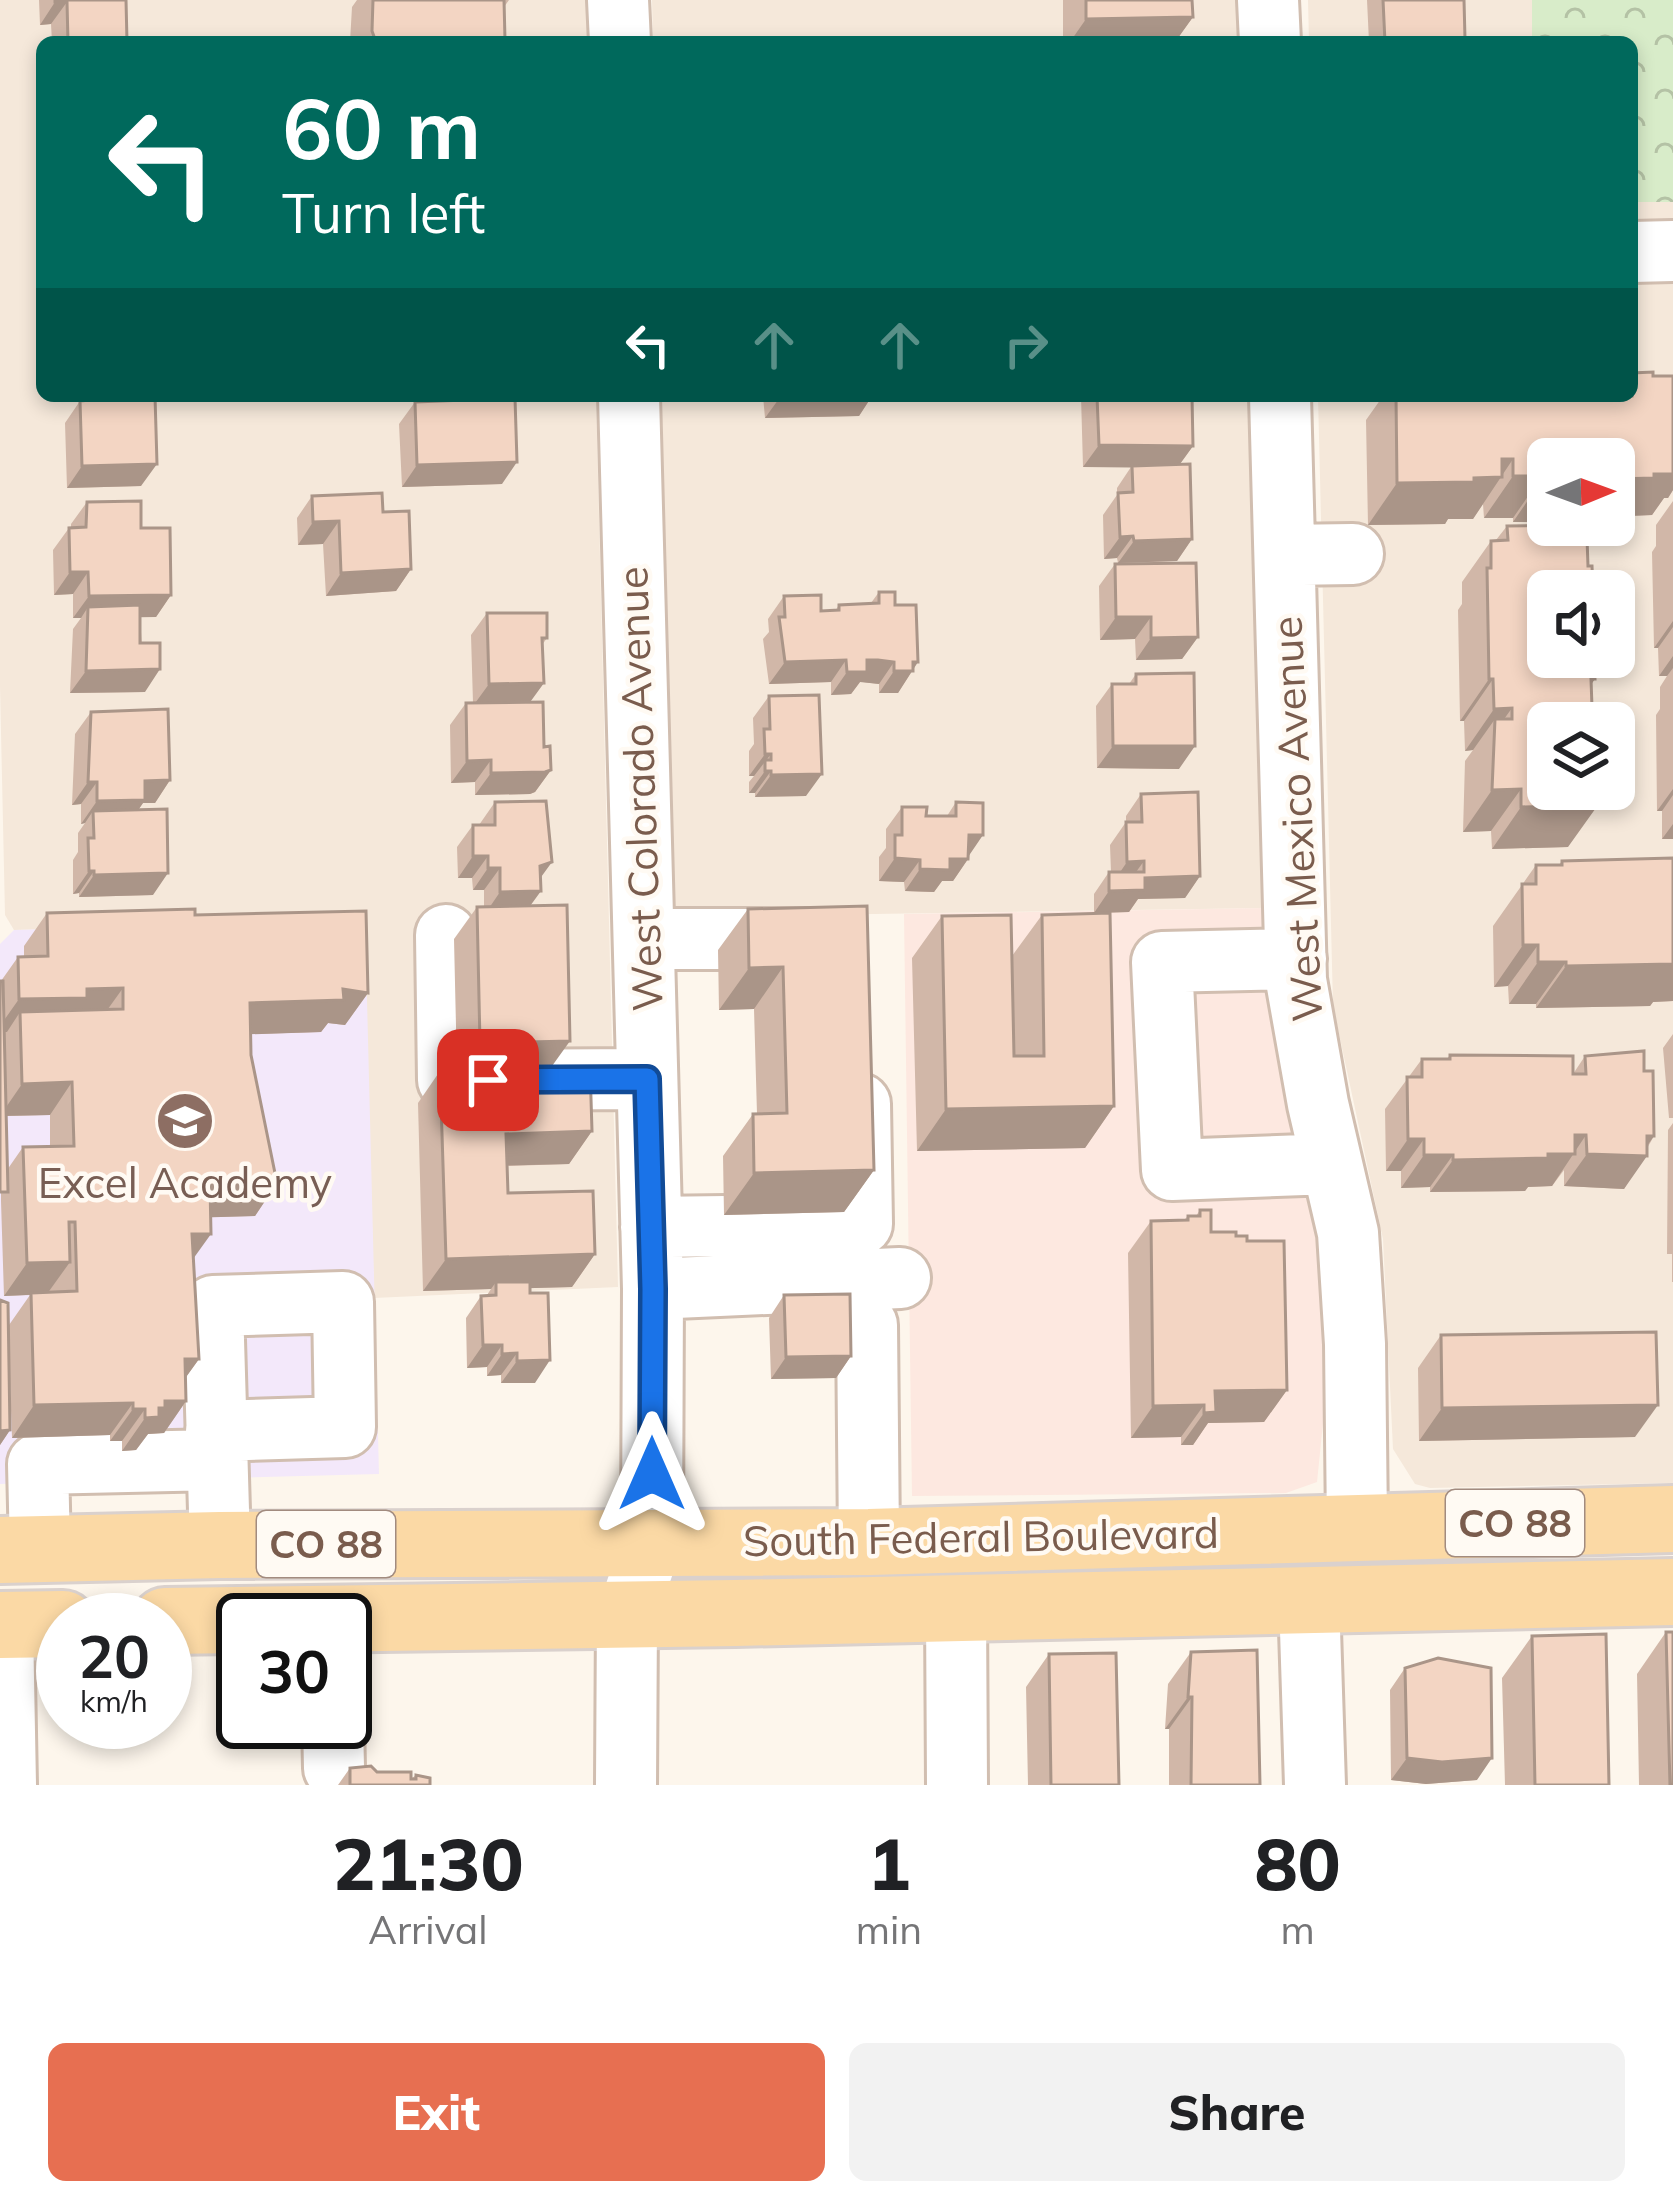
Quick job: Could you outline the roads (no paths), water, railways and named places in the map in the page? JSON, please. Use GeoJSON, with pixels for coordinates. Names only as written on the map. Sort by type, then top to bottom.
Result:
{"type":"FeatureCollection","features":[{"type":"Feature","properties":{"kind":"main road","name":"South Federal Boulevard"},"geometry":{"type":"LineString","coordinates":[[20,1549],[869,1542],[1673,1520]]}},
{"type":"Feature","properties":{"kind":"main road","name":"South Federal Boulevard"},"geometry":{"type":"LineString","coordinates":[[372,1618],[1673,1592]]}},
{"type":"Feature","properties":{"kind":"street"},"geometry":{"type":"LineString","coordinates":[[619,0],[620,36]]}},
{"type":"Feature","properties":{"kind":"street"},"geometry":{"type":"LineString","coordinates":[[1268,0],[1270,36]]}},
{"type":"Feature","properties":{"kind":"street"},"geometry":{"type":"LineString","coordinates":[[1638,252],[1673,251]]}},
{"type":"Feature","properties":{"kind":"street","name":"West Colorado Avenue"},"geometry":{"type":"LineString","coordinates":[[626,1785],[627,1615],[652,1542],[653,1289],[629,402]]}},
{"type":"Feature","properties":{"kind":"street","name":"West Mexico Avenue"},"geometry":{"type":"LineString","coordinates":[[1280,402],[1296,959],[1333,1061],[1331,1164],[1348,1233],[1373,1281],[1357,1526]]}},
{"type":"Feature","properties":{"kind":"street"},"geometry":{"type":"LineString","coordinates":[[1285,555],[1352,554]]}},
{"type":"Feature","properties":{"kind":"street"},"geometry":{"type":"LineString","coordinates":[[446,935],[448,1080],[647,1079]]}},
{"type":"Feature","properties":{"kind":"street"},"geometry":{"type":"LineString","coordinates":[[644,939],[858,938],[858,962]]}},
{"type":"Feature","properties":{"kind":"street"},"geometry":{"type":"LineString","coordinates":[[1296,959],[1162,962],[1172,1170],[1331,1164]]}},
{"type":"Feature","properties":{"kind":"street"},"geometry":{"type":"LineString","coordinates":[[651,1227],[862,1224],[860,1057]]}},
{"type":"Feature","properties":{"kind":"street"},"geometry":{"type":"LineString","coordinates":[[653,1289],[884,1301],[869,1542]]}},
{"type":"Feature","properties":{"kind":"street"},"geometry":{"type":"LineString","coordinates":[[20,1549],[38,1464],[217,1446],[220,1545]]}},
{"type":"Feature","properties":{"kind":"street"},"geometry":{"type":"LineString","coordinates":[[1309,1599],[1315,1785]]}},
{"type":"Feature","properties":{"kind":"street"},"geometry":{"type":"LineString","coordinates":[[956,1608],[957,1785]]}},
{"type":"Feature","properties":{"kind":"street"},"geometry":{"type":"LineString","coordinates":[[6,1785],[22,1625]]}},
{"type":"Feature","properties":{"kind":"place","name":"Excel Academy"},"geometry":{"type":"Point","coordinates":[185,1121]}}]}
